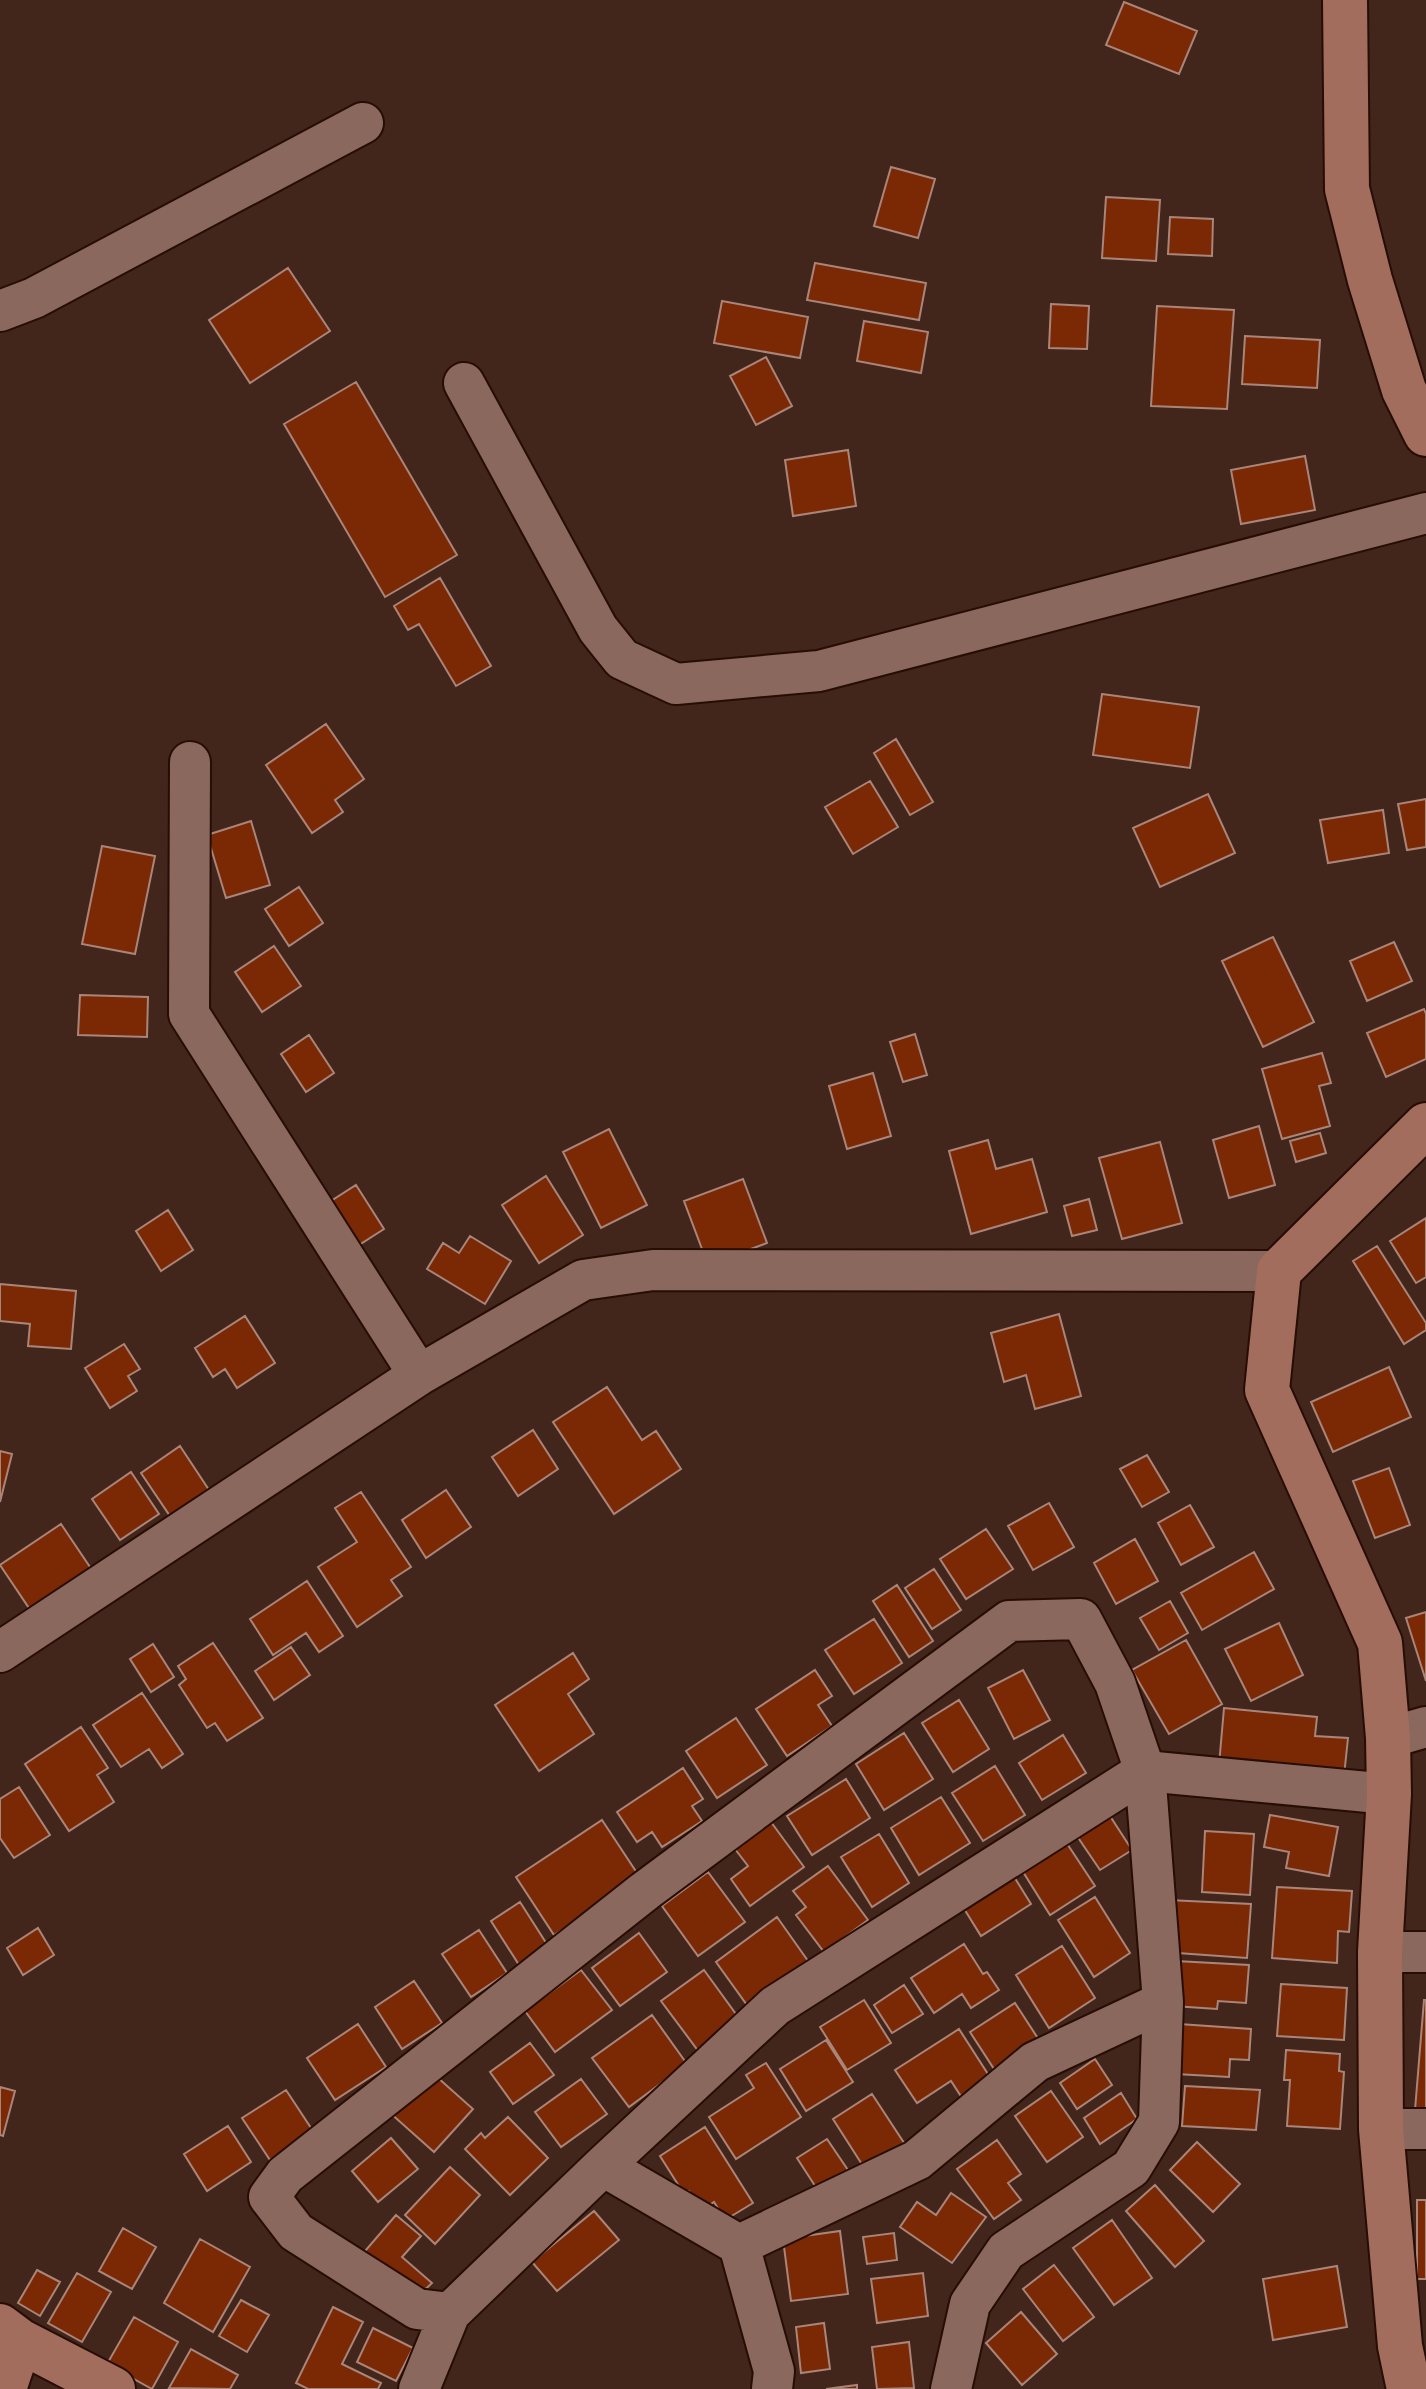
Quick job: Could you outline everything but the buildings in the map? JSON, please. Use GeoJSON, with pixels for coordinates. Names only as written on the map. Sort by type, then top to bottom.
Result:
{"type":"FeatureCollection","features":[{"type":"Feature","properties":{"kind":"street"},"geometry":{"type":"LineString","coordinates":[[1345,0],[1347,189],[1370,280],[1404,390],[1426,434]]}},
{"type":"Feature","properties":{"kind":"street"},"geometry":{"type":"LineString","coordinates":[[0,311],[34,298],[363,123]]}},
{"type":"Feature","properties":{"kind":"street"},"geometry":{"type":"LineString","coordinates":[[464,383],[598,629],[622,659],[676,684],[819,671],[1426,513]]}},
{"type":"Feature","properties":{"kind":"street"},"geometry":{"type":"LineString","coordinates":[[190,762],[189,1014],[419,1375]]}},
{"type":"Feature","properties":{"kind":"street"},"geometry":{"type":"LineString","coordinates":[[1409,2389],[1400,2346],[1381,2129],[1380,1952],[1389,1794],[1407,1732],[1380,1643],[1267,1390],[1279,1271],[1426,1125]]}},
{"type":"Feature","properties":{"kind":"street"},"geometry":{"type":"LineString","coordinates":[[0,1652],[419,1375],[583,1280],[653,1270],[1279,1271]]}},
{"type":"Feature","properties":{"kind":"street"},"geometry":{"type":"LineString","coordinates":[[450,2313],[417,2309],[296,2232],[269,2197],[285,2175],[645,1891],[1009,1621],[1081,1619],[1115,1683],[1145,1771],[1163,2002],[1159,2122],[1131,2168],[1006,2251],[970,2304],[951,2389]]}},
{"type":"Feature","properties":{"kind":"street"},"geometry":{"type":"LineString","coordinates":[[419,2389],[450,2313],[775,2006],[1145,1771],[1389,1794]]}},
{"type":"Feature","properties":{"kind":"street"},"geometry":{"type":"LineString","coordinates":[[1380,1952],[1426,1952]]}},
{"type":"Feature","properties":{"kind":"street"},"geometry":{"type":"LineString","coordinates":[[739,2245],[917,2160],[1035,2062],[1163,2002]]}},
{"type":"Feature","properties":{"kind":"street"},"geometry":{"type":"LineString","coordinates":[[1381,2129],[1426,2129]]}},
{"type":"Feature","properties":{"kind":"street"},"geometry":{"type":"LineString","coordinates":[[603,2166],[739,2245],[774,2371],[772,2389]]}},
{"type":"Feature","properties":{"kind":"street"},"geometry":{"type":"LineString","coordinates":[[4,2389],[10,2334],[113,2389]]}}]}
